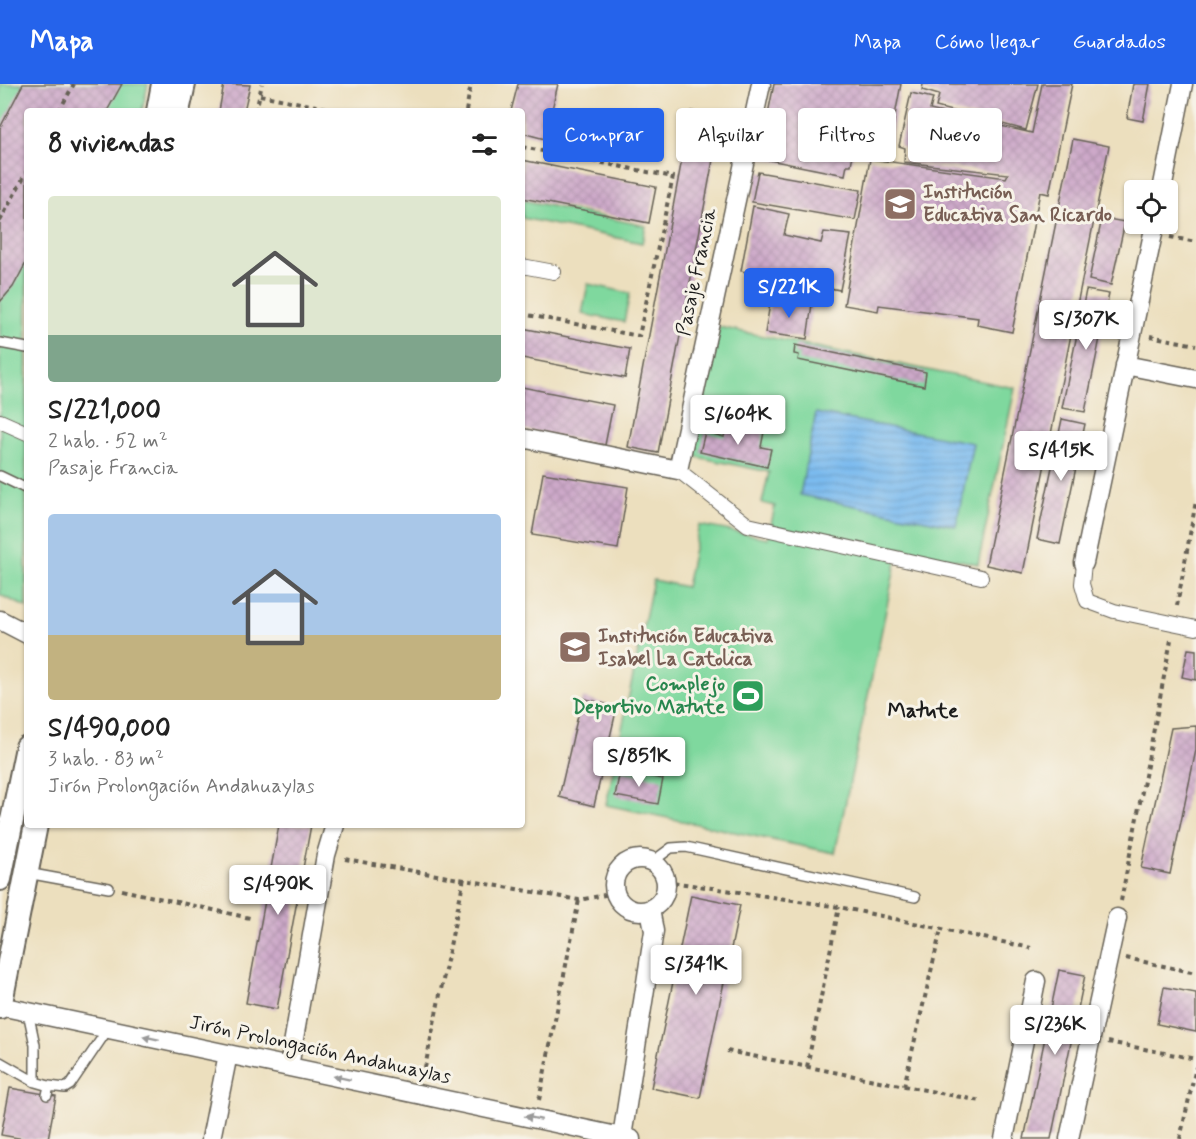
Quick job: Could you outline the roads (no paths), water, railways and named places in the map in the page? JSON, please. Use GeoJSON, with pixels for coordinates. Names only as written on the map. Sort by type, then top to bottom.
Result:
{"type":"FeatureCollection","features":[{"type":"Feature","properties":{"kind":"street"},"geometry":{"type":"LineString","coordinates":[[148,108],[152,84]]}},
{"type":"Feature","properties":{"kind":"street"},"geometry":{"type":"LineString","coordinates":[[159,108],[163,84]]}},
{"type":"Feature","properties":{"kind":"street"},"geometry":{"type":"LineString","coordinates":[[179,108],[184,84]]}},
{"type":"Feature","properties":{"kind":"street","name":"Pasaje Francia"},"geometry":{"type":"LineString","coordinates":[[678,470],[761,84]]}},
{"type":"Feature","properties":{"kind":"street"},"geometry":{"type":"LineString","coordinates":[[1163,180],[1184,84]]}},
{"type":"Feature","properties":{"kind":"street"},"geometry":{"type":"LineString","coordinates":[[1153,234],[1084,563],[1082,584],[1087,601],[1114,611],[1196,628]]}},
{"type":"Feature","properties":{"kind":"street"},"geometry":{"type":"LineString","coordinates":[[525,267],[554,272]]}},
{"type":"Feature","properties":{"kind":"street"},"geometry":{"type":"LineString","coordinates":[[1125,365],[1196,379]]}},
{"type":"Feature","properties":{"kind":"street"},"geometry":{"type":"LineString","coordinates":[[0,421],[24,432]]}},
{"type":"Feature","properties":{"kind":"street"},"geometry":{"type":"LineString","coordinates":[[525,439],[678,470],[748,525],[981,577]]}},
{"type":"Feature","properties":{"kind":"street"},"geometry":{"type":"LineString","coordinates":[[0,620],[24,632]]}},
{"type":"Feature","properties":{"kind":"street"},"geometry":{"type":"LineString","coordinates":[[0,879],[24,762]]}},
{"type":"Feature","properties":{"kind":"street"},"geometry":{"type":"LineString","coordinates":[[0,1006],[35,828]]}},
{"type":"Feature","properties":{"kind":"street"},"geometry":{"type":"LineString","coordinates":[[289,1066],[326,855],[334,828]]}},
{"type":"Feature","properties":{"kind":"street"},"geometry":{"type":"LineString","coordinates":[[638,859],[652,862],[663,873],[666,881],[662,898],[650,909],[633,910],[625,906],[615,893],[616,876],[624,864],[638,859]]}},
{"type":"Feature","properties":{"kind":"street"},"geometry":{"type":"LineString","coordinates":[[627,1138],[654,931],[650,909]]}},
{"type":"Feature","properties":{"kind":"street"},"geometry":{"type":"LineString","coordinates":[[1069,1139],[1118,918]]}},
{"type":"Feature","properties":{"kind":"street"},"geometry":{"type":"LineString","coordinates":[[1004,1139],[1036,981]]}},
{"type":"Feature","properties":{"kind":"street","name":"Jirón Prolongación Andahuaylas"},"geometry":{"type":"LineString","coordinates":[[0,1006],[627,1138]]}},
{"type":"Feature","properties":{"kind":"street"},"geometry":{"type":"LineString","coordinates":[[211,1139],[228,1054]]}},
{"type":"Feature","properties":{"kind":"lane"},"geometry":{"type":"LineString","coordinates":[[0,343],[24,347]]}},
{"type":"Feature","properties":{"kind":"lane"},"geometry":{"type":"LineString","coordinates":[[0,476],[24,488]]}},
{"type":"Feature","properties":{"kind":"lane"},"geometry":{"type":"LineString","coordinates":[[652,862],[671,848],[686,847],[915,897]]}},
{"type":"Feature","properties":{"kind":"lane"},"geometry":{"type":"LineString","coordinates":[[27,873],[109,888]]}},
{"type":"Feature","properties":{"kind":"lane"},"geometry":{"type":"LineString","coordinates":[[28,1012],[35,1045],[35,1082]]}},
{"type":"Feature","properties":{"kind":"lane"},"geometry":{"type":"LineString","coordinates":[[0,1062],[48,1090],[65,1088],[70,1085],[108,1029]]}},
{"type":"Feature","properties":{"kind":"water"},"geometry":{"type":"Polygon","coordinates":[[[816,413],[973,443],[956,526],[800,495],[816,413]]]}},
{"type":"Feature","properties":{"kind":"place","name":"Institución Educativa San Ricardo"},"geometry":{"type":"Point","coordinates":[900,204]}},
{"type":"Feature","properties":{"kind":"place","name":"Institución Educativa Isabel La Catolica"},"geometry":{"type":"Point","coordinates":[575,647]}},
{"type":"Feature","properties":{"kind":"place","name":"Complejo Deportivo Matute"},"geometry":{"type":"Point","coordinates":[748,696]}},
{"type":"Feature","properties":{"kind":"district","name":"Matute"},"geometry":{"type":"Point","coordinates":[923,711]}}]}
